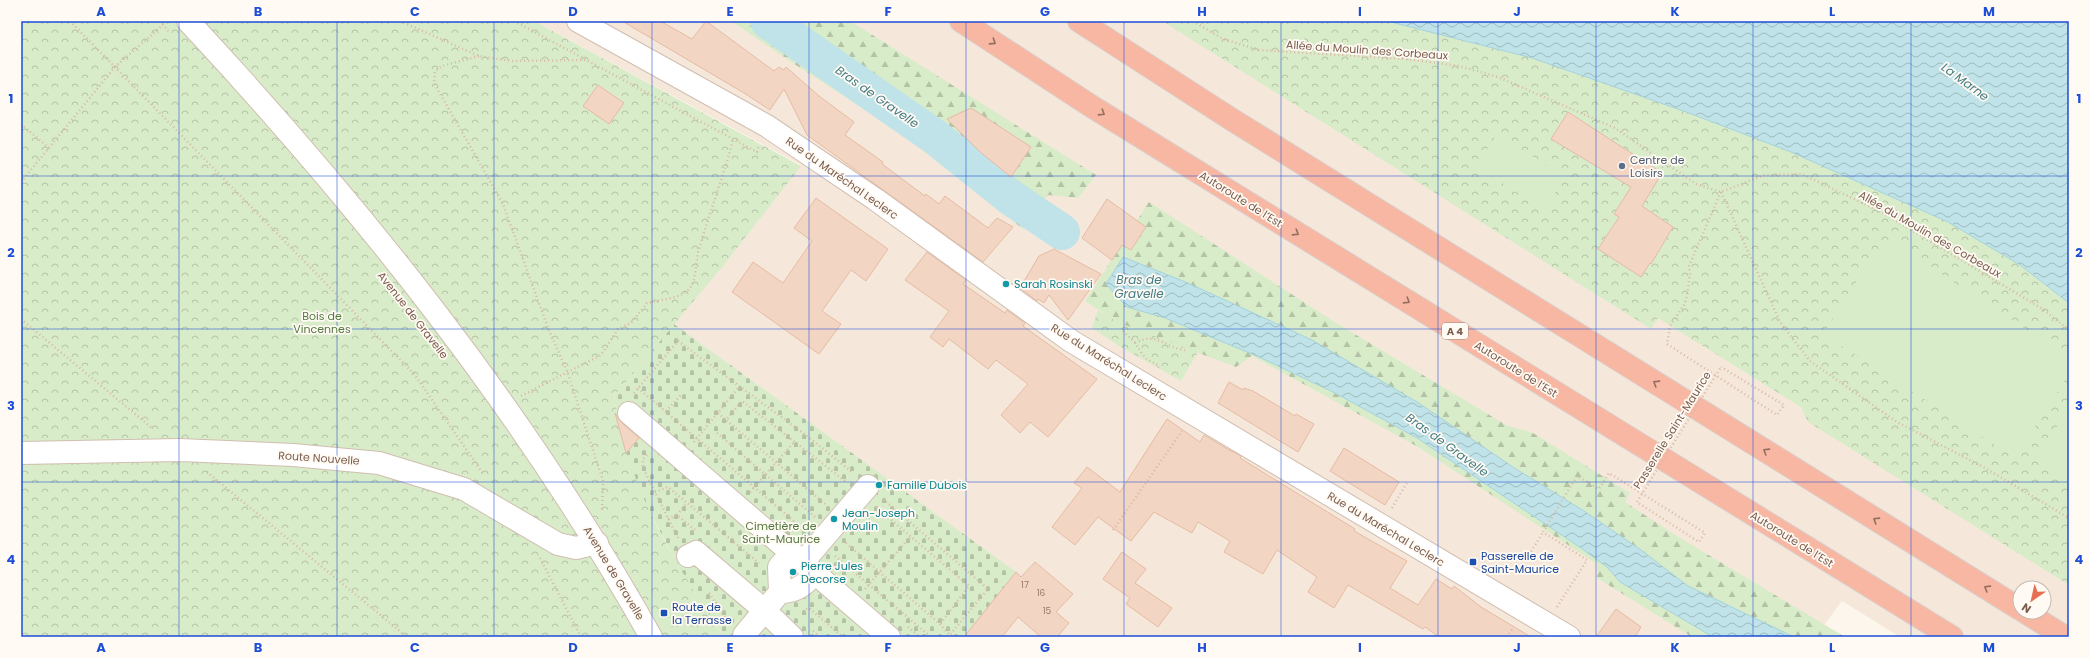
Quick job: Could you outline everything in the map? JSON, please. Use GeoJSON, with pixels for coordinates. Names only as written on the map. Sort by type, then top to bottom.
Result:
{"type":"FeatureCollection","features":[{"type":"Feature","properties":{"kind":"highway","name":"Autoroute de l’Est"},"geometry":{"type":"LineString","coordinates":[[961,21],[1091,106],[1952,637]]}},
{"type":"Feature","properties":{"kind":"highway"},"geometry":{"type":"LineString","coordinates":[[1079,21],[1230,119],[2012,604]]}},
{"type":"Feature","properties":{"kind":"highway"},"geometry":{"type":"LineString","coordinates":[[2038,620],[2065,637]]}},
{"type":"Feature","properties":{"kind":"street","name":"Rue du Maréchal Leclerc"},"geometry":{"type":"LineString","coordinates":[[578,21],[768,126],[875,199],[1071,341],[1569,637]]}},
{"type":"Feature","properties":{"kind":"street","name":"Avenue de Gravelle"},"geometry":{"type":"LineString","coordinates":[[181,29],[246,84],[422,292],[505,405],[597,543],[651,637]]}},
{"type":"Feature","properties":{"kind":"street"},"geometry":{"type":"LineString","coordinates":[[628,413],[889,637]]}},
{"type":"Feature","properties":{"kind":"street","name":"Route Nouvelle"},"geometry":{"type":"LineString","coordinates":[[21,453],[180,450],[293,455],[379,463],[464,489],[558,544],[576,548],[597,543]]}},
{"type":"Feature","properties":{"kind":"street"},"geometry":{"type":"LineString","coordinates":[[780,592],[792,592],[802,587],[804,563],[868,486]]}},
{"type":"Feature","properties":{"kind":"street"},"geometry":{"type":"LineString","coordinates":[[688,556],[696,552],[764,610],[792,637]]}},
{"type":"Feature","properties":{"kind":"street"},"geometry":{"type":"LineString","coordinates":[[744,635],[780,592],[779,567],[804,563]]}},
{"type":"Feature","properties":{"kind":"path"},"geometry":{"type":"LineString","coordinates":[[70,21],[414,374],[486,478]]}},
{"type":"Feature","properties":{"kind":"path"},"geometry":{"type":"LineString","coordinates":[[160,21],[163,25],[181,29]]}},
{"type":"Feature","properties":{"kind":"path"},"geometry":{"type":"LineString","coordinates":[[400,21],[479,56],[511,61],[586,60]]}},
{"type":"Feature","properties":{"kind":"path"},"geometry":{"type":"LineString","coordinates":[[514,21],[757,152]]}},
{"type":"Feature","properties":{"kind":"path","name":"Allée du Moulin des Corbeaux"},"geometry":{"type":"LineString","coordinates":[[1193,21],[1223,39],[1259,50],[1407,59],[1459,66],[1498,76],[1615,128],[1696,184],[1721,192],[1764,175],[1802,174],[1883,213],[2041,308],[2069,330]]}},
{"type":"Feature","properties":{"kind":"path"},"geometry":{"type":"LineString","coordinates":[[21,182],[115,67],[163,25]]}},
{"type":"Feature","properties":{"kind":"path"},"geometry":{"type":"LineString","coordinates":[[479,56],[435,71],[434,83],[503,204],[548,328],[567,371],[603,481],[602,509],[595,513]]}},
{"type":"Feature","properties":{"kind":"path"},"geometry":{"type":"LineString","coordinates":[[21,124],[49,148]]}},
{"type":"Feature","properties":{"kind":"path"},"geometry":{"type":"LineString","coordinates":[[518,398],[567,371],[601,355],[618,329],[631,323],[647,303],[664,300],[681,294],[692,285],[698,250],[717,196],[733,140]]}},
{"type":"Feature","properties":{"kind":"path"},"geometry":{"type":"LineString","coordinates":[[1721,192],[1780,322],[1810,361],[1897,422],[1985,468],[2069,518]]}},
{"type":"Feature","properties":{"kind":"path","name":"Passerelle Saint-Maurice"},"geometry":{"type":"LineString","coordinates":[[1543,532],[1577,476],[1599,489],[1609,472],[1705,534],[1700,542],[1637,502],[1721,366],[1784,405],[1777,415],[1667,344],[1670,326],[1684,306],[1687,296],[1690,274],[1689,266],[1721,192]]}},
{"type":"Feature","properties":{"kind":"path"},"geometry":{"type":"LineString","coordinates":[[21,319],[155,430]]}},
{"type":"Feature","properties":{"kind":"path"},"geometry":{"type":"LineString","coordinates":[[1123,331],[1135,343],[1145,358],[1159,366]]}},
{"type":"Feature","properties":{"kind":"path"},"geometry":{"type":"LineString","coordinates":[[1135,343],[1149,338],[1160,340],[1175,349],[1185,350]]}},
{"type":"Feature","properties":{"kind":"path"},"geometry":{"type":"LineString","coordinates":[[628,413],[626,403],[678,341],[807,436],[988,589],[948,637]]}},
{"type":"Feature","properties":{"kind":"path"},"geometry":{"type":"LineString","coordinates":[[693,443],[739,387]]}},
{"type":"Feature","properties":{"kind":"path"},"geometry":{"type":"LineString","coordinates":[[638,388],[931,637]]}},
{"type":"Feature","properties":{"kind":"path"},"geometry":{"type":"LineString","coordinates":[[661,416],[681,395]]}},
{"type":"Feature","properties":{"kind":"path"},"geometry":{"type":"LineString","coordinates":[[718,413],[726,420]]}},
{"type":"Feature","properties":{"kind":"path"},"geometry":{"type":"LineString","coordinates":[[1112,530],[1194,414]]}},
{"type":"Feature","properties":{"kind":"path"},"geometry":{"type":"LineString","coordinates":[[750,492],[795,441]]}},
{"type":"Feature","properties":{"kind":"path"},"geometry":{"type":"LineString","coordinates":[[652,449],[643,459],[643,468],[688,556]]}},
{"type":"Feature","properties":{"kind":"path"},"geometry":{"type":"LineString","coordinates":[[204,470],[407,637]]}},
{"type":"Feature","properties":{"kind":"path"},"geometry":{"type":"LineString","coordinates":[[1392,507],[1408,481]]}},
{"type":"Feature","properties":{"kind":"path"},"geometry":{"type":"LineString","coordinates":[[655,492],[668,487],[760,565]]}},
{"type":"Feature","properties":{"kind":"path"},"geometry":{"type":"LineString","coordinates":[[677,515],[687,503]]}},
{"type":"Feature","properties":{"kind":"path"},"geometry":{"type":"LineString","coordinates":[[1529,555],[1543,532],[1587,560],[1547,624]]}},
{"type":"Feature","properties":{"kind":"path"},"geometry":{"type":"LineString","coordinates":[[865,590],[910,537]]}},
{"type":"Feature","properties":{"kind":"path"},"geometry":{"type":"LineString","coordinates":[[537,553],[581,637]]}},
{"type":"Feature","properties":{"kind":"path"},"geometry":{"type":"LineString","coordinates":[[706,587],[726,621],[744,635]]}},
{"type":"Feature","properties":{"kind":"path"},"geometry":{"type":"LineString","coordinates":[[803,610],[810,608],[843,637]]}},
{"type":"Feature","properties":{"kind":"shaded area"},"geometry":{"type":"Polygon","coordinates":[[[534,21],[1387,21],[1791,152],[1948,222],[2069,303],[2069,637],[1900,637],[1842,601],[1815,637],[964,637],[1015,572],[674,324],[724,265],[801,165],[534,21]]]}},
{"type":"Feature","properties":{"kind":"green space","name":"Bois de Vincennes"},"geometry":{"type":"Polygon","coordinates":[[[21,21],[534,21],[801,166],[724,265],[614,396],[626,450],[644,499],[655,523],[681,570],[724,637],[21,637],[21,21]]]}},
{"type":"Feature","properties":{"kind":"green space"},"geometry":{"type":"Polygon","coordinates":[[[731,21],[850,21],[1096,175],[1078,198],[1048,195],[1023,229],[909,138],[731,21]]]}},
{"type":"Feature","properties":{"kind":"green space"},"geometry":{"type":"Polygon","coordinates":[[[1162,21],[1387,21],[1532,58],[1689,113],[1791,152],[1948,222],[2020,265],[2069,303],[2069,585],[1808,422],[1801,407],[1658,318],[1651,329],[1162,21]]]}},
{"type":"Feature","properties":{"kind":"green space"},"geometry":{"type":"Polygon","coordinates":[[[1497,134],[1565,177],[1544,210],[1476,166],[1497,134]]]}},
{"type":"Feature","properties":{"kind":"green space"},"geometry":{"type":"Polygon","coordinates":[[[1149,202],[1333,321],[1506,425],[1533,433],[1630,493],[1625,502],[1672,533],[1845,637],[1794,637],[1688,586],[1641,550],[1584,511],[1312,340],[1188,283],[1124,257],[1106,284],[1127,307],[1165,318],[1259,357],[1335,393],[1417,438],[1581,548],[1607,567],[1620,582],[1713,637],[1692,637],[1597,578],[1597,564],[1418,447],[1252,356],[1236,367],[1119,323],[1085,301],[1149,202]]]}},
{"type":"Feature","properties":{"kind":"green space"},"geometry":{"type":"Polygon","coordinates":[[[1885,238],[2069,357],[2069,374],[2015,458],[1823,334],[1885,238]]]}},
{"type":"Feature","properties":{"kind":"green space"},"geometry":{"type":"Polygon","coordinates":[[[1098,310],[1119,323],[1198,352],[1181,381],[1119,346],[1092,328],[1098,310]]]}},
{"type":"Feature","properties":{"kind":"green space","name":"Cimetière de Saint-Maurice"},"geometry":{"type":"Polygon","coordinates":[[[674,324],[1016,572],[964,637],[724,637],[682,573],[644,501],[628,461],[618,423],[614,396],[674,324]]]}},
{"type":"Feature","properties":{"kind":"green space"},"geometry":{"type":"Polygon","coordinates":[[[2069,407],[2069,480],[2036,460],[2069,407]]]}},
{"type":"Feature","properties":{"kind":"water","name":"La Marne"},"geometry":{"type":"Polygon","coordinates":[[[1387,21],[2069,21],[2069,303],[2020,265],[1948,222],[1791,152],[1689,113],[1532,58],[1387,21]]]}},
{"type":"Feature","properties":{"kind":"water","name":"Bras de Gravelle"},"geometry":{"type":"Polygon","coordinates":[[[1123,257],[1188,283],[1312,340],[1417,402],[1513,467],[1584,511],[1641,550],[1688,586],[1794,637],[1713,637],[1620,582],[1607,567],[1581,548],[1417,438],[1335,393],[1259,357],[1165,318],[1127,307],[1106,284],[1123,257]]]}},
{"type":"Feature","properties":{"kind":"building"},"geometry":{"type":"Polygon","coordinates":[[[622,21],[660,21],[692,39],[706,21],[774,71],[779,67],[784,70],[786,67],[819,96],[854,122],[845,135],[883,162],[882,164],[925,196],[926,194],[939,204],[945,196],[988,228],[997,218],[1013,227],[983,262],[807,135],[784,89],[770,110],[622,21]]]}},
{"type":"Feature","properties":{"kind":"building"},"geometry":{"type":"Polygon","coordinates":[[[598,85],[624,103],[609,124],[583,106],[598,85]]]}},
{"type":"Feature","properties":{"kind":"building"},"geometry":{"type":"Polygon","coordinates":[[[971,108],[1031,147],[1011,177],[979,151],[947,119],[971,108]]]}},
{"type":"Feature","properties":{"kind":"building"},"geometry":{"type":"Polygon","coordinates":[[[1568,112],[1662,173],[1642,206],[1673,227],[1651,264],[1650,263],[1641,277],[1598,249],[1619,217],[1614,214],[1631,187],[1551,139],[1568,112]]]}},
{"type":"Feature","properties":{"kind":"building"},"geometry":{"type":"Polygon","coordinates":[[[816,198],[888,249],[866,281],[851,270],[822,311],[841,324],[819,354],[732,292],[753,262],[783,283],[812,241],[794,228],[816,198]]]}},
{"type":"Feature","properties":{"kind":"building"},"geometry":{"type":"Polygon","coordinates":[[[1107,199],[1146,227],[1131,250],[1122,245],[1112,260],[1082,238],[1107,199]]]}},
{"type":"Feature","properties":{"kind":"building"},"geometry":{"type":"Polygon","coordinates":[[[1054,249],[1101,274],[1068,320],[1049,295],[1044,303],[1038,299],[1037,301],[1020,288],[1039,256],[1054,249]]]}},
{"type":"Feature","properties":{"kind":"building"},"geometry":{"type":"Polygon","coordinates":[[[927,252],[966,280],[963,284],[1005,313],[1007,310],[1025,323],[1023,326],[1097,379],[1048,437],[1030,422],[1020,433],[1001,415],[1028,384],[996,360],[988,369],[949,339],[943,347],[930,337],[949,311],[905,280],[927,252]]]}},
{"type":"Feature","properties":{"kind":"building"},"geometry":{"type":"Polygon","coordinates":[[[1229,382],[1243,390],[1244,388],[1253,391],[1295,416],[1296,414],[1314,424],[1298,452],[1218,403],[1229,382]]]}},
{"type":"Feature","properties":{"kind":"building"},"geometry":{"type":"Polygon","coordinates":[[[615,413],[621,422],[639,438],[626,453],[615,413]]]}},
{"type":"Feature","properties":{"kind":"building"},"geometry":{"type":"Polygon","coordinates":[[[1167,419],[1200,442],[1204,435],[1241,456],[1240,458],[1355,529],[1354,531],[1407,561],[1390,588],[1418,605],[1436,579],[1452,589],[1454,586],[1481,607],[1531,637],[1439,637],[1425,627],[1423,629],[1348,585],[1334,608],[1308,592],[1317,577],[1277,550],[1263,574],[1224,552],[1230,541],[1198,522],[1192,533],[1154,512],[1131,541],[1098,517],[1075,545],[1052,527],[1082,488],[1074,483],[1087,467],[1120,492],[1167,419]]]}},
{"type":"Feature","properties":{"kind":"building"},"geometry":{"type":"Polygon","coordinates":[[[1344,448],[1399,482],[1385,505],[1330,471],[1344,448]]]}},
{"type":"Feature","properties":{"kind":"building"},"geometry":{"type":"Polygon","coordinates":[[[1122,552],[1146,569],[1135,583],[1172,608],[1158,627],[1126,604],[1130,598],[1103,579],[1122,552]]]}},
{"type":"Feature","properties":{"kind":"building"},"geometry":{"type":"Polygon","coordinates":[[[1035,562],[1073,594],[1056,612],[1069,623],[1057,637],[1041,637],[1018,617],[1002,637],[964,637],[1016,572],[1021,577],[1035,562]]]}},
{"type":"Feature","properties":{"kind":"building"},"geometry":{"type":"Polygon","coordinates":[[[1616,609],[1641,627],[1635,637],[1596,637],[1616,609]]]}},
{"type":"Feature","properties":{"kind":"waterway","name":"Bras de Gravelle"},"geometry":{"type":"LineString","coordinates":[[768,21],[935,137],[1010,197],[1062,232]]}},
{"type":"Feature","properties":{"kind":"place","name":"Centre de Loisirs"},"geometry":{"type":"Point","coordinates":[1622,166]}},
{"type":"Feature","properties":{"kind":"place","name":"Sarah Rosinski"},"geometry":{"type":"Point","coordinates":[1006,284]}},
{"type":"Feature","properties":{"kind":"place","name":"Famille Dubois"},"geometry":{"type":"Point","coordinates":[879,485]}},
{"type":"Feature","properties":{"kind":"place","name":"Jean-Joseph Moulin"},"geometry":{"type":"Point","coordinates":[834,519]}},
{"type":"Feature","properties":{"kind":"place","name":"Passerelle de Saint-Maurice"},"geometry":{"type":"Point","coordinates":[1473,562]}},
{"type":"Feature","properties":{"kind":"place","name":"Pierre Jules Decorse"},"geometry":{"type":"Point","coordinates":[793,572]}},
{"type":"Feature","properties":{"kind":"place","name":"Route de la Terrasse"},"geometry":{"type":"Point","coordinates":[664,613]}}]}
